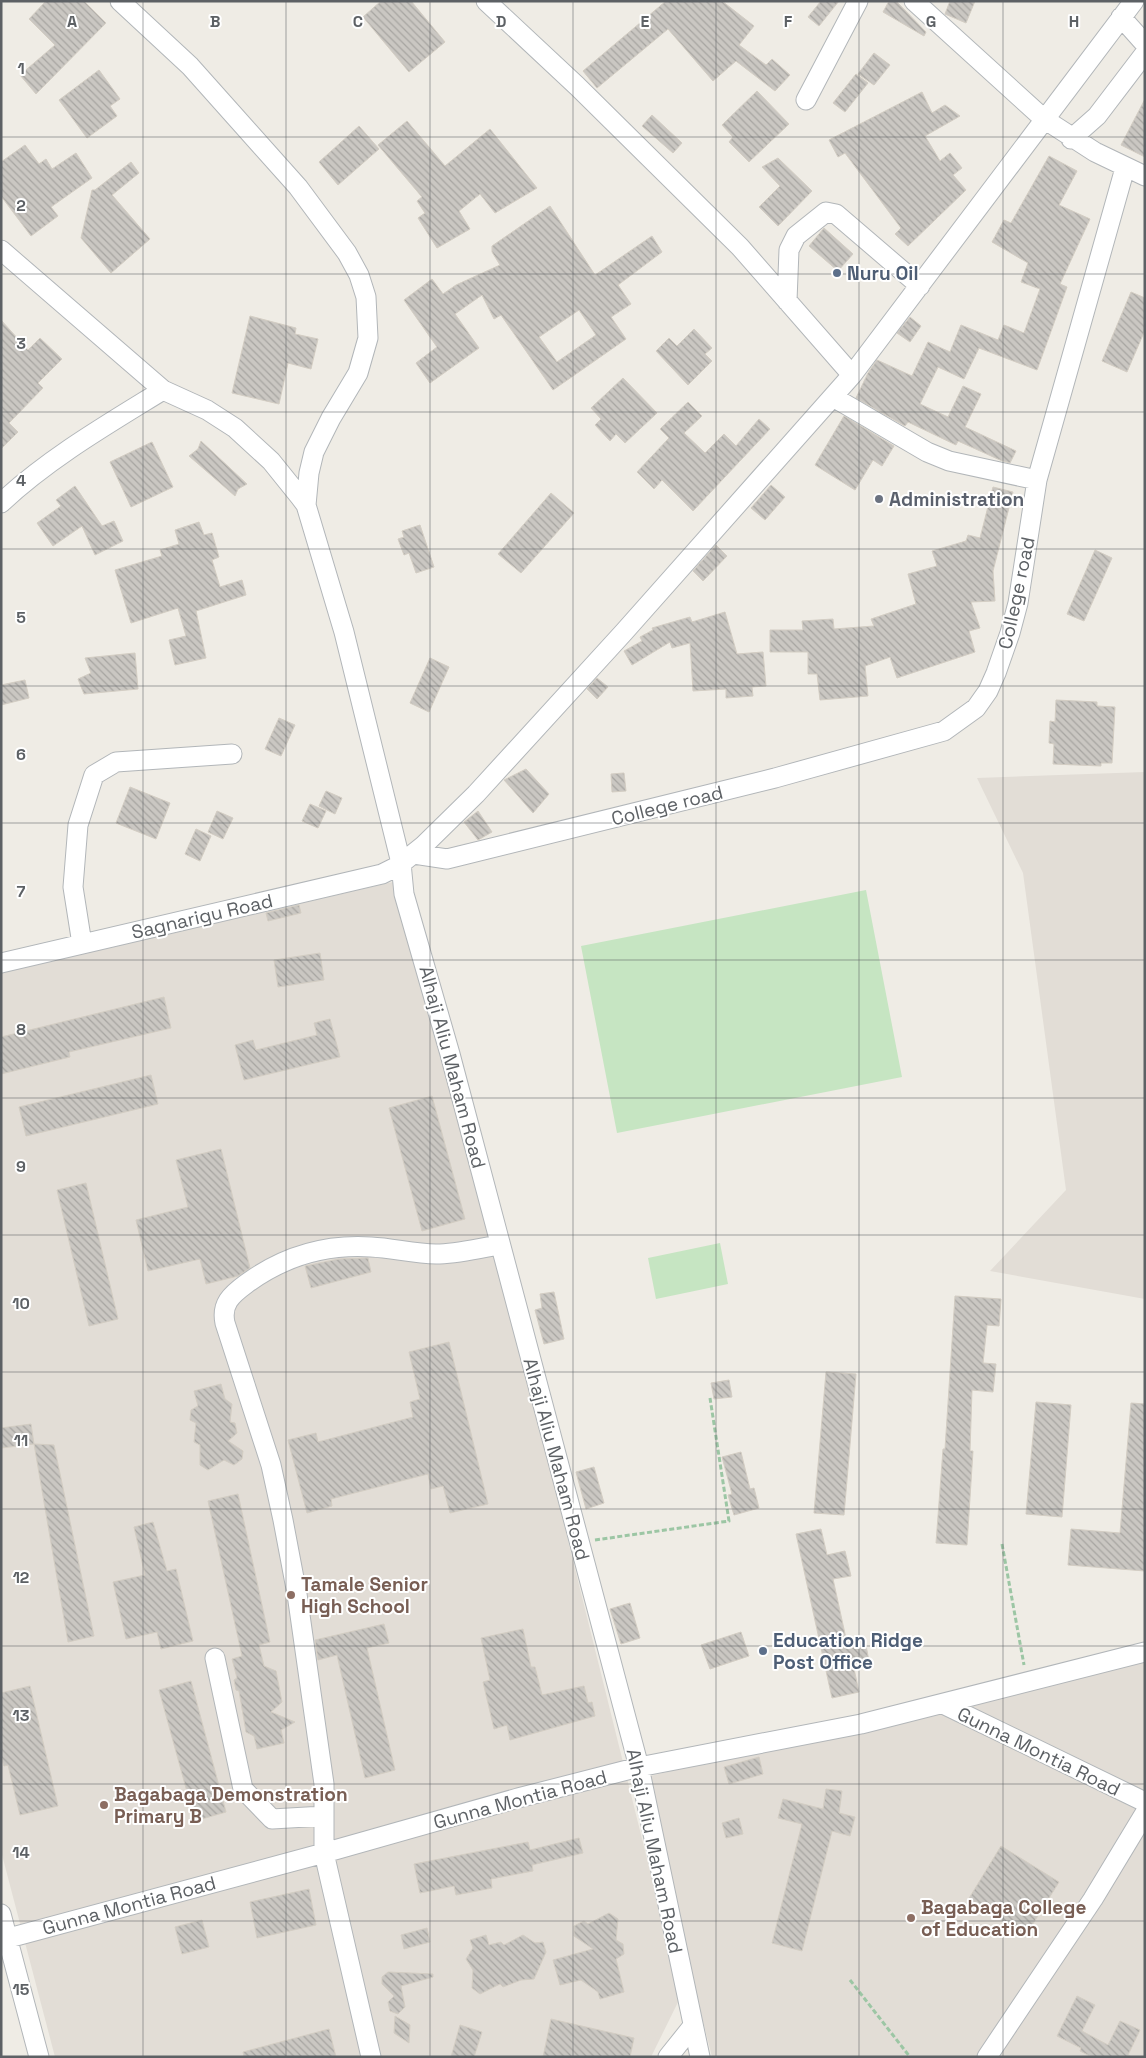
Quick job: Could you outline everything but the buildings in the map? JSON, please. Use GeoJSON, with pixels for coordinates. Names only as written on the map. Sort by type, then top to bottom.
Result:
{"type":"FeatureCollection","features":[{"type":"Feature","properties":{"kind":"street"},"geometry":{"type":"LineString","coordinates":[[120,1],[190,66],[298,188],[347,253],[359,275],[366,297],[368,329],[366,347],[358,373],[331,418],[314,452],[309,473],[306,505]]}},
{"type":"Feature","properties":{"kind":"street"},"geometry":{"type":"LineString","coordinates":[[486,1],[577,86],[740,247],[852,375]]}},
{"type":"Feature","properties":{"kind":"street"},"geometry":{"type":"LineString","coordinates":[[806,100],[858,1]]}},
{"type":"Feature","properties":{"kind":"street"},"geometry":{"type":"LineString","coordinates":[[914,1],[1044,119],[1072,139],[1125,168],[1145,176]]}},
{"type":"Feature","properties":{"kind":"street","name":"Sagnarigu Road"},"geometry":{"type":"LineString","coordinates":[[1,963],[382,874],[407,859],[476,794],[525,741],[852,375],[1134,1]]}},
{"type":"Feature","properties":{"kind":"street"},"geometry":{"type":"LineString","coordinates":[[1121,17],[1145,44]]}},
{"type":"Feature","properties":{"kind":"street"},"geometry":{"type":"LineString","coordinates":[[1072,139],[1097,116],[1145,53]]}},
{"type":"Feature","properties":{"kind":"street","name":"College road"},"geometry":{"type":"LineString","coordinates":[[407,859],[439,860],[473,853],[776,778],[944,731],[976,708],[988,691],[1005,651],[1018,603],[1037,480],[1125,168]]}},
{"type":"Feature","properties":{"kind":"street"},"geometry":{"type":"LineString","coordinates":[[787,301],[789,250],[796,236],[826,212],[836,214],[920,286]]}},
{"type":"Feature","properties":{"kind":"street"},"geometry":{"type":"LineString","coordinates":[[1,250],[163,390],[207,410],[235,428],[271,461],[306,505]]}},
{"type":"Feature","properties":{"kind":"street"},"geometry":{"type":"LineString","coordinates":[[1,503],[41,470],[91,434],[163,390]]}},
{"type":"Feature","properties":{"kind":"street"},"geometry":{"type":"LineString","coordinates":[[833,397],[934,455],[949,461],[1037,480]]}},
{"type":"Feature","properties":{"kind":"street","name":"Alhaji Aliu Maham Road"},"geometry":{"type":"LineString","coordinates":[[306,505],[344,632],[407,859],[404,894],[500,1245],[639,1768],[700,2057]]}},
{"type":"Feature","properties":{"kind":"street"},"geometry":{"type":"LineString","coordinates":[[82,944],[73,887],[78,825],[94,775],[116,762],[232,754]]}},
{"type":"Feature","properties":{"kind":"street"},"geometry":{"type":"LineString","coordinates":[[371,2057],[324,1853],[324,1784],[307,1661],[283,1520],[271,1465],[225,1323],[224,1307],[228,1300],[250,1281],[299,1254],[337,1246],[372,1247],[437,1254],[500,1245]]}},
{"type":"Feature","properties":{"kind":"street"},"geometry":{"type":"LineString","coordinates":[[943,1704],[1145,1652]]}},
{"type":"Feature","properties":{"kind":"street"},"geometry":{"type":"LineString","coordinates":[[215,1658],[243,1789],[272,1819],[324,1816]]}},
{"type":"Feature","properties":{"kind":"street","name":"Gunna Montia Road"},"geometry":{"type":"LineString","coordinates":[[4,1939],[324,1853],[518,1798],[639,1768],[852,1726],[943,1704],[1145,1802]]}},
{"type":"Feature","properties":{"kind":"street"},"geometry":{"type":"LineString","coordinates":[[987,2057],[1069,1936],[1145,1814]]}},
{"type":"Feature","properties":{"kind":"street"},"geometry":{"type":"LineString","coordinates":[[1,1914],[4,1939],[38,2057]]}},
{"type":"Feature","properties":{"kind":"street"},"geometry":{"type":"LineString","coordinates":[[668,2057],[692,2026]]}},
{"type":"Feature","properties":{"kind":"path"},"geometry":{"type":"LineString","coordinates":[[579,1542],[729,1521],[710,1398]]}},
{"type":"Feature","properties":{"kind":"path"},"geometry":{"type":"LineString","coordinates":[[1002,1544],[1028,1683]]}},
{"type":"Feature","properties":{"kind":"path"},"geometry":{"type":"LineString","coordinates":[[850,1980],[910,2057]]}},
{"type":"Feature","properties":{"kind":"shaded area"},"geometry":{"type":"Polygon","coordinates":[[[1145,772],[1145,1299],[990,1271],[1066,1190],[1023,873],[977,778],[1145,772]]]}},
{"type":"Feature","properties":{"kind":"shaded area","name":"Tamale Senior High School"},"geometry":{"type":"Polygon","coordinates":[[[397,881],[518,1339],[681,1996],[651,2057],[55,2057],[1,1851],[1,973],[397,881]]]}},
{"type":"Feature","properties":{"kind":"shaded area","name":"Bagabaga College of Education"},"geometry":{"type":"Polygon","coordinates":[[[1145,1657],[1145,2057],[712,2057],[642,1778],[1145,1657]]]}},
{"type":"Feature","properties":{"kind":"green space"},"geometry":{"type":"Polygon","coordinates":[[[866,890],[902,1077],[617,1133],[581,946],[866,890]]]}},
{"type":"Feature","properties":{"kind":"green space"},"geometry":{"type":"Polygon","coordinates":[[[720,1243],[728,1284],[656,1299],[648,1258],[720,1243]]]}},
{"type":"Feature","properties":{"kind":"place","name":"Nuru Oil"},"geometry":{"type":"Point","coordinates":[837,273]}},
{"type":"Feature","properties":{"kind":"place","name":"Administration"},"geometry":{"type":"Point","coordinates":[879,499]}},
{"type":"Feature","properties":{"kind":"place","name":"Tamale Senior High School"},"geometry":{"type":"Point","coordinates":[291,1595]}},
{"type":"Feature","properties":{"kind":"place","name":"Education Ridge Post Office"},"geometry":{"type":"Point","coordinates":[763,1651]}},
{"type":"Feature","properties":{"kind":"place","name":"Bagabaga Demonstration Primary B"},"geometry":{"type":"Point","coordinates":[104,1805]}},
{"type":"Feature","properties":{"kind":"place","name":"Bagabaga College of Education"},"geometry":{"type":"Point","coordinates":[911,1918]}}]}
